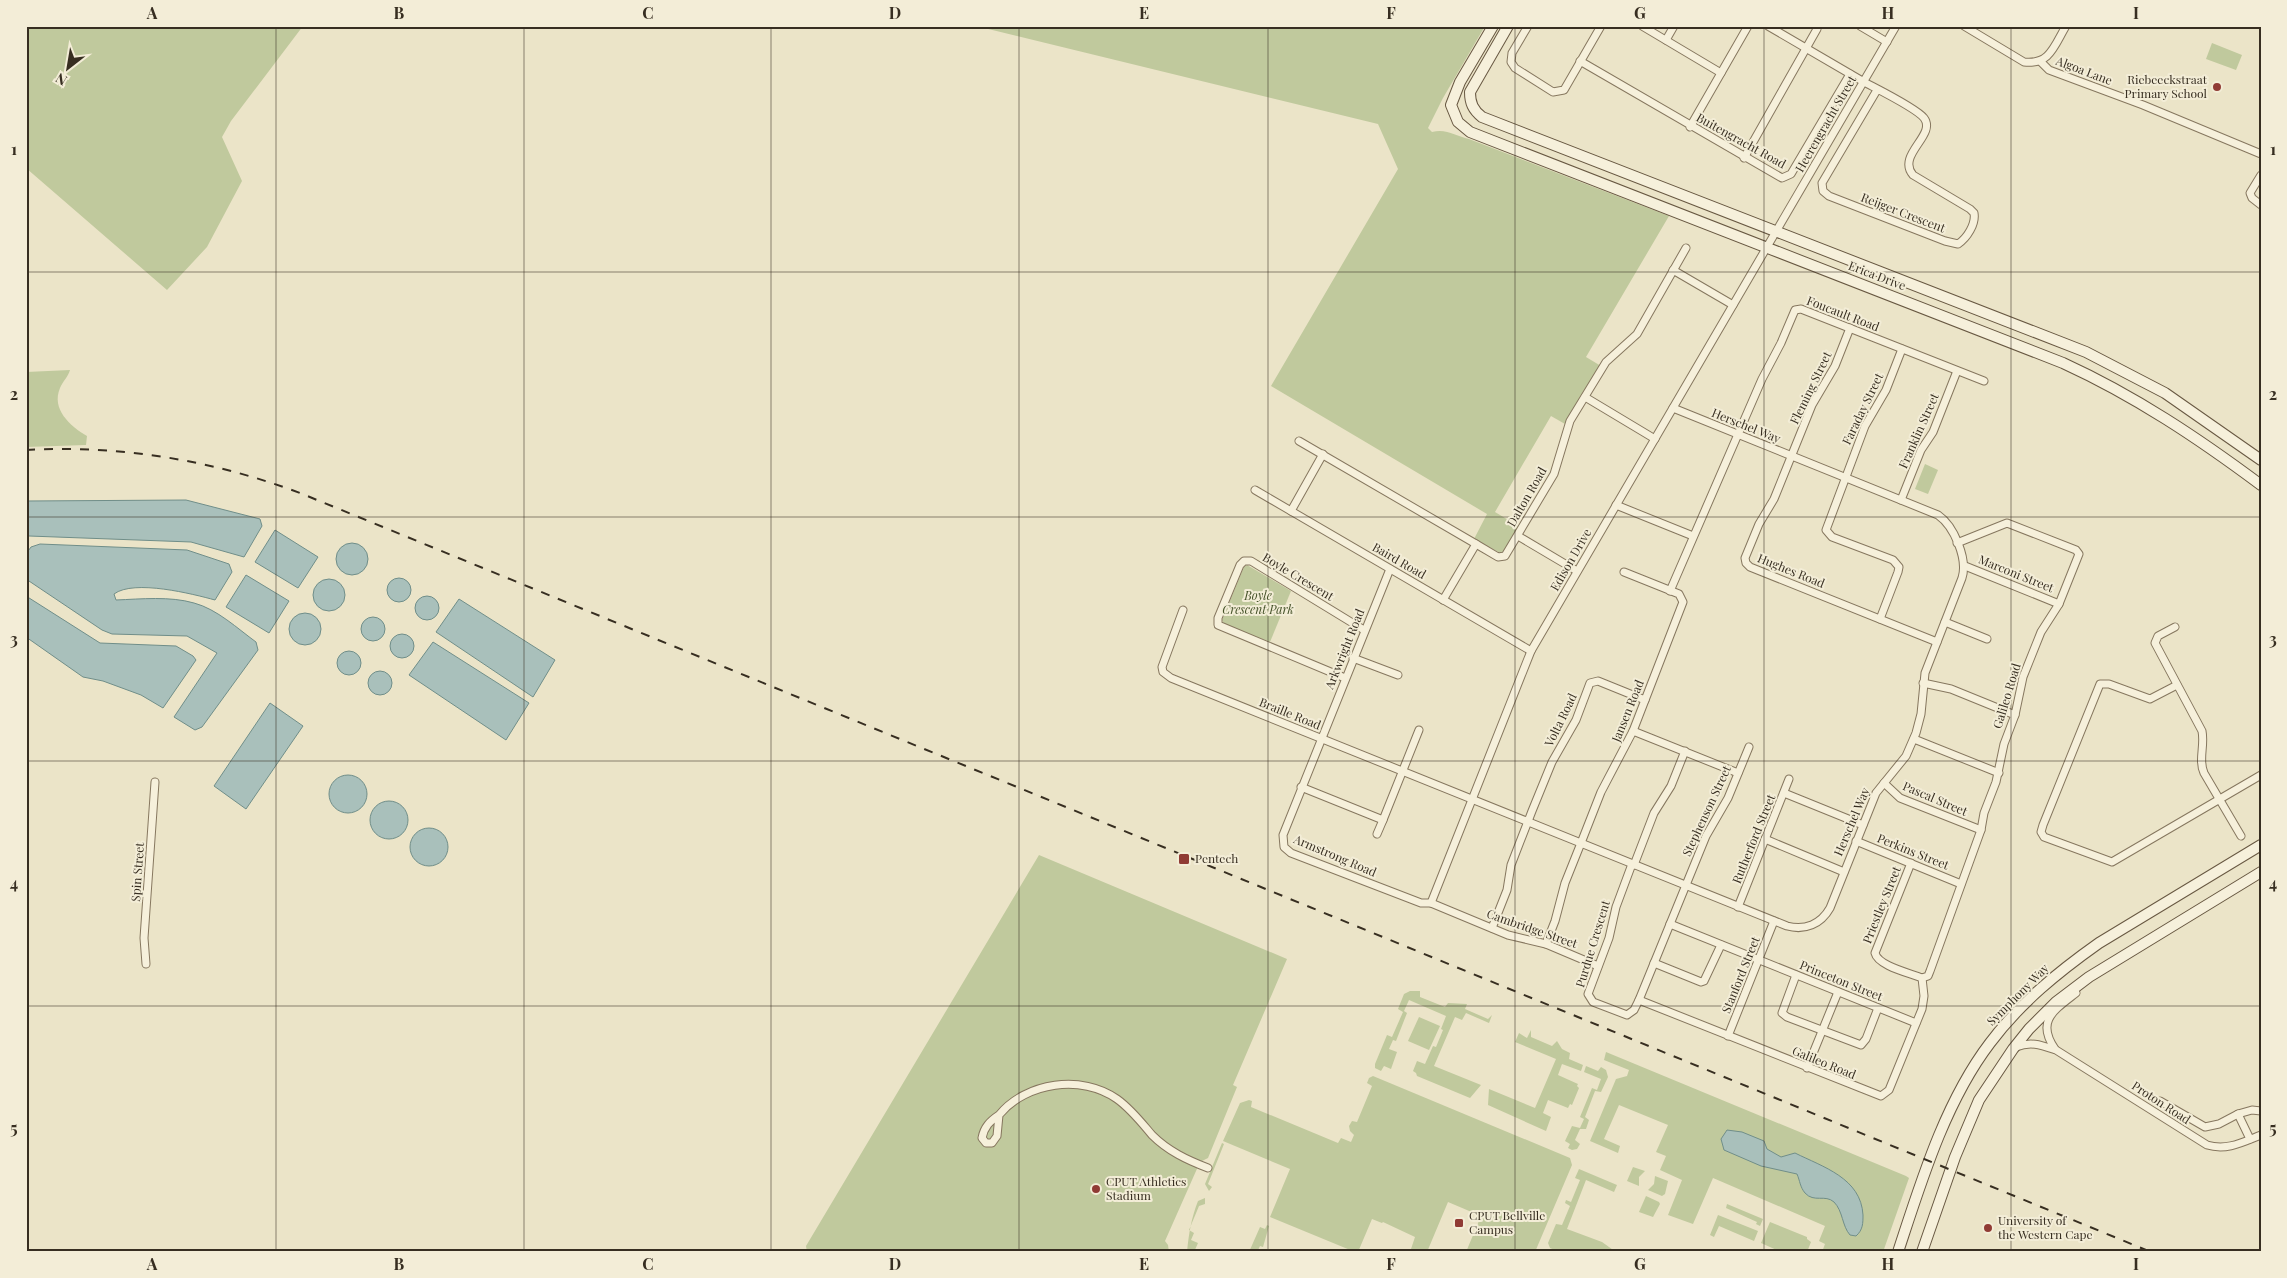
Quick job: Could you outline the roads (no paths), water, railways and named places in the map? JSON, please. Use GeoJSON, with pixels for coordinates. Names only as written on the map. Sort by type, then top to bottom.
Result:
{"type":"FeatureCollection","features":[{"type":"Feature","properties":{"kind":"main road","name":"Erica Drive"},"geometry":{"type":"LineString","coordinates":[[1493,26],[1454,94],[1451,105],[1458,122],[1465,129],[1494,142],[2016,343],[2098,379],[2186,431],[2261,485]]}},
{"type":"Feature","properties":{"kind":"main road","name":"Erica Drive"},"geometry":{"type":"LineString","coordinates":[[1508,26],[1470,92],[1470,101],[1475,111],[1482,117],[1776,232],[1968,304],[2086,352],[2165,393],[2261,460]]}},
{"type":"Feature","properties":{"kind":"main road","name":"Symphony Way"},"geometry":{"type":"LineString","coordinates":[[1898,1252],[1950,1112],[1965,1082],[1999,1032],[2048,980],[2075,960],[2261,845]]}},
{"type":"Feature","properties":{"kind":"main road"},"geometry":{"type":"LineString","coordinates":[[1922,1252],[1955,1157],[1972,1116],[1988,1086],[2013,1049],[2046,1012],[2072,989],[2261,872]]}},
{"type":"Feature","properties":{"kind":"street"},"geometry":{"type":"LineString","coordinates":[[1528,26],[1512,53],[1511,62],[1515,68],[1553,92],[1564,90],[1601,26]]}},
{"type":"Feature","properties":{"kind":"street"},"geometry":{"type":"LineString","coordinates":[[1642,26],[1721,73]]}},
{"type":"Feature","properties":{"kind":"street"},"geometry":{"type":"LineString","coordinates":[[1666,40],[1674,26]]}},
{"type":"Feature","properties":{"kind":"street"},"geometry":{"type":"LineString","coordinates":[[1690,126],[1748,26]]}},
{"type":"Feature","properties":{"kind":"street"},"geometry":{"type":"LineString","coordinates":[[1768,26],[1878,90]]}},
{"type":"Feature","properties":{"kind":"street"},"geometry":{"type":"LineString","coordinates":[[1860,26],[1887,42]]}},
{"type":"Feature","properties":{"kind":"street","name":"Heerengracht Street"},"geometry":{"type":"LineString","coordinates":[[1767,247],[1896,26]]}},
{"type":"Feature","properties":{"kind":"street"},"geometry":{"type":"LineString","coordinates":[[1964,26],[2024,62],[2041,62],[2048,55],[2066,26]]}},
{"type":"Feature","properties":{"kind":"street"},"geometry":{"type":"LineString","coordinates":[[1744,158],[1817,30]]}},
{"type":"Feature","properties":{"kind":"street","name":"Buitengracht Road"},"geometry":{"type":"LineString","coordinates":[[1580,61],[1781,178],[1789,176],[1850,74]]}},
{"type":"Feature","properties":{"kind":"street","name":"Algoa Lane"},"geometry":{"type":"LineString","coordinates":[[2041,62],[2050,70],[2143,105],[2261,154]]}},
{"type":"Feature","properties":{"kind":"street","name":"Reijger Crescent"},"geometry":{"type":"LineString","coordinates":[[1878,90],[1921,116],[1926,122],[1926,129],[1909,159],[1908,166],[1911,172],[1974,213],[1974,224],[1966,237],[1958,244],[1945,241],[1829,196],[1823,191],[1822,183],[1878,90]]}},
{"type":"Feature","properties":{"kind":"street"},"geometry":{"type":"LineString","coordinates":[[2261,175],[2250,194],[2261,205]]}},
{"type":"Feature","properties":{"kind":"street","name":"Edison Drive"},"geometry":{"type":"LineString","coordinates":[[1430,903],[1470,799],[1531,651],[1767,247]]}},
{"type":"Feature","properties":{"kind":"street","name":"Dalton Road"},"geometry":{"type":"LineString","coordinates":[[1299,440],[1476,544],[1502,557],[1507,553],[1518,536],[1554,474],[1559,462],[1566,430],[1585,397],[1606,362],[1636,334],[1686,248]]}},
{"type":"Feature","properties":{"kind":"street"},"geometry":{"type":"LineString","coordinates":[[1673,270],[1733,305]]}},
{"type":"Feature","properties":{"kind":"street","name":"Foucault Road"},"geometry":{"type":"LineString","coordinates":[[1738,436],[1762,379],[1795,310],[1801,309],[1984,381]]}},
{"type":"Feature","properties":{"kind":"street","name":"Fleming Street"},"geometry":{"type":"LineString","coordinates":[[1792,457],[1812,405],[1835,366],[1850,328]]}},
{"type":"Feature","properties":{"kind":"street","name":"Faraday Street"},"geometry":{"type":"LineString","coordinates":[[1880,619],[1899,567],[1893,560],[1832,537],[1827,533],[1826,526],[1865,426],[1886,390],[1902,349]]}},
{"type":"Feature","properties":{"kind":"street","name":"Franklin Street"},"geometry":{"type":"LineString","coordinates":[[1901,500],[1921,450],[1933,432],[1957,371]]}},
{"type":"Feature","properties":{"kind":"street"},"geometry":{"type":"LineString","coordinates":[[1585,397],[1655,439]]}},
{"type":"Feature","properties":{"kind":"street","name":"Herschel Way"},"geometry":{"type":"LineString","coordinates":[[1470,799],[1774,921],[1798,928],[1808,926],[1818,921],[1830,908],[1876,793],[1900,764],[1914,739],[1921,714],[1923,683],[1965,566],[1957,542],[1950,528],[1941,517],[1673,408]]}},
{"type":"Feature","properties":{"kind":"street"},"geometry":{"type":"LineString","coordinates":[[1624,572],[1670,591],[1692,536],[1738,436]]}},
{"type":"Feature","properties":{"kind":"street"},"geometry":{"type":"LineString","coordinates":[[1291,510],[1323,454]]}},
{"type":"Feature","properties":{"kind":"street","name":"Hughes Road"},"geometry":{"type":"LineString","coordinates":[[1792,457],[1774,499],[1759,524],[1745,558],[1746,563],[1750,567],[1937,642]]}},
{"type":"Feature","properties":{"kind":"street","name":"Baird Road"},"geometry":{"type":"LineString","coordinates":[[1255,490],[1531,651]]}},
{"type":"Feature","properties":{"kind":"street"},"geometry":{"type":"LineString","coordinates":[[1616,505],[1692,536]]}},
{"type":"Feature","properties":{"kind":"street","name":"Galileo Road"},"geometry":{"type":"LineString","coordinates":[[1639,1000],[1876,1095],[1884,1095],[1889,1090],[1923,1003],[1925,977],[1981,830],[1984,814],[1998,774],[2004,744],[2015,715],[2024,677],[2041,632],[2058,604],[2078,557],[2076,550],[2007,523],[1957,542]]}},
{"type":"Feature","properties":{"kind":"street"},"geometry":{"type":"LineString","coordinates":[[1518,536],[1577,571]]}},
{"type":"Feature","properties":{"kind":"street"},"geometry":{"type":"LineString","coordinates":[[1443,600],[1476,544]]}},
{"type":"Feature","properties":{"kind":"street","name":"Boyle Crescent"},"geometry":{"type":"LineString","coordinates":[[1345,678],[1218,625],[1218,618],[1240,565],[1244,561],[1250,561],[1364,630]]}},
{"type":"Feature","properties":{"kind":"street","name":"Marconi Street"},"geometry":{"type":"LineString","coordinates":[[1965,566],[2058,604]]}},
{"type":"Feature","properties":{"kind":"street","name":"Arkwright Road"},"geometry":{"type":"LineString","coordinates":[[1321,739],[1390,569]]}},
{"type":"Feature","properties":{"kind":"street","name":"Jansen Road"},"geometry":{"type":"LineString","coordinates":[[1546,944],[1555,921],[1565,883],[1601,792],[1632,731],[1684,602],[1679,594],[1670,591]]}},
{"type":"Feature","properties":{"kind":"street","name":"Braille Road"},"geometry":{"type":"LineString","coordinates":[[1183,610],[1162,667],[1166,675],[1470,799]]}},
{"type":"Feature","properties":{"kind":"street"},"geometry":{"type":"LineString","coordinates":[[1945,622],[1987,639]]}},
{"type":"Feature","properties":{"kind":"street"},"geometry":{"type":"LineString","coordinates":[[2175,627],[2158,636],[2155,643],[2202,731],[2204,743],[2202,768],[2241,836]]}},
{"type":"Feature","properties":{"kind":"street"},"geometry":{"type":"LineString","coordinates":[[1353,658],[1398,675]]}},
{"type":"Feature","properties":{"kind":"street","name":"Volta Road"},"geometry":{"type":"LineString","coordinates":[[1492,928],[1507,890],[1511,865],[1552,762],[1576,720],[1590,683],[1598,680],[1645,700]]}},
{"type":"Feature","properties":{"kind":"street"},"geometry":{"type":"LineString","coordinates":[[1923,683],[1951,689],[2015,715]]}},
{"type":"Feature","properties":{"kind":"street"},"geometry":{"type":"LineString","coordinates":[[2177,684],[2150,699],[2109,684],[2100,684],[2043,825],[2042,835],[2049,840],[2112,862],[2261,775]]}},
{"type":"Feature","properties":{"kind":"street"},"geometry":{"type":"LineString","coordinates":[[1377,834],[1419,730]]}},
{"type":"Feature","properties":{"kind":"street"},"geometry":{"type":"LineString","coordinates":[[1632,731],[1738,773]]}},
{"type":"Feature","properties":{"kind":"street","name":"Armstrong Road"},"geometry":{"type":"LineString","coordinates":[[1321,739],[1283,835],[1282,841],[1286,849],[1421,903],[1430,903]]}},
{"type":"Feature","properties":{"kind":"street"},"geometry":{"type":"LineString","coordinates":[[1914,739],[1998,774]]}},
{"type":"Feature","properties":{"kind":"street","name":"Stephenson Street"},"geometry":{"type":"LineString","coordinates":[[1684,885],[1706,836],[1728,798],[1749,747]]}},
{"type":"Feature","properties":{"kind":"street","name":"Purdue Crescent"},"geometry":{"type":"LineString","coordinates":[[1639,1000],[1634,1010],[1627,1015],[1593,1002],[1588,994],[1609,938],[1616,907],[1654,814],[1671,786],[1685,751]]}},
{"type":"Feature","properties":{"kind":"street","name":"Rutherford Street"},"geometry":{"type":"LineString","coordinates":[[1738,907],[1789,778]]}},
{"type":"Feature","properties":{"kind":"street","name":"Spin Street"},"geometry":{"type":"LineString","coordinates":[[146,964],[144,938],[155,782]]}},
{"type":"Feature","properties":{"kind":"street","name":"Pascal Street"},"geometry":{"type":"LineString","coordinates":[[1884,783],[1900,798],[1981,830]]}},
{"type":"Feature","properties":{"kind":"street"},"geometry":{"type":"LineString","coordinates":[[1301,787],[1383,820]]}},
{"type":"Feature","properties":{"kind":"street"},"geometry":{"type":"LineString","coordinates":[[1784,793],[1863,825]]}},
{"type":"Feature","properties":{"kind":"street"},"geometry":{"type":"LineString","coordinates":[[1765,839],[1844,872]]}},
{"type":"Feature","properties":{"kind":"street","name":"Perkins Street"},"geometry":{"type":"LineString","coordinates":[[1856,841],[1961,884]]}},
{"type":"Feature","properties":{"kind":"street","name":"Priestley Street"},"geometry":{"type":"LineString","coordinates":[[1911,863],[1875,953],[1882,963],[1925,977]]}},
{"type":"Feature","properties":{"kind":"street"},"geometry":{"type":"LineString","coordinates":[[1639,1000],[1684,885]]}},
{"type":"Feature","properties":{"kind":"street","name":"Cambridge Street"},"geometry":{"type":"LineString","coordinates":[[1430,903],[1508,935],[1546,944],[1598,966]]}},
{"type":"Feature","properties":{"kind":"street","name":"Stanford Street"},"geometry":{"type":"LineString","coordinates":[[1728,1036],[1774,921]]}},
{"type":"Feature","properties":{"kind":"street","name":"Princeton Street"},"geometry":{"type":"LineString","coordinates":[[1670,924],[1916,1023]]}},
{"type":"Feature","properties":{"kind":"street"},"geometry":{"type":"LineString","coordinates":[[2056,1050],[2046,1031],[2046,1024],[2051,1015],[2092,981],[2153,938]]}},
{"type":"Feature","properties":{"kind":"street"},"geometry":{"type":"LineString","coordinates":[[1654,963],[1701,982],[1704,981],[1720,945]]}},
{"type":"Feature","properties":{"kind":"street"},"geometry":{"type":"LineString","coordinates":[[1796,975],[1782,1013],[1787,1017],[1861,1045],[1866,1039],[1878,1008]]}},
{"type":"Feature","properties":{"kind":"street"},"geometry":{"type":"LineString","coordinates":[[1807,1068],[1838,992]]}},
{"type":"Feature","properties":{"kind":"street","name":"Proton Road"},"geometry":{"type":"LineString","coordinates":[[2013,1049],[2028,1043],[2056,1050],[2201,1142],[2215,1148],[2224,1148],[2261,1135]]}},
{"type":"Feature","properties":{"kind":"street"},"geometry":{"type":"LineString","coordinates":[[998,1116],[1022,1096],[1051,1085],[1074,1085],[1093,1088],[1120,1100],[1166,1148],[1208,1168]]}},
{"type":"Feature","properties":{"kind":"street"},"geometry":{"type":"LineString","coordinates":[[2160,1101],[2205,1127],[2219,1124],[2238,1114],[2261,1111]]}},
{"type":"Feature","properties":{"kind":"street"},"geometry":{"type":"LineString","coordinates":[[2238,1114],[2250,1139]]}},
{"type":"Feature","properties":{"kind":"water"},"geometry":{"type":"Polygon","coordinates":[[[186,500],[260,519],[262,526],[244,557],[191,542],[29,536],[26,538],[26,501],[186,500]]]}},
{"type":"Feature","properties":{"kind":"water"},"geometry":{"type":"Polygon","coordinates":[[[275,530],[318,557],[298,588],[255,562],[275,530]]]}},
{"type":"Feature","properties":{"kind":"water"},"geometry":{"type":"Polygon","coordinates":[[[352,543],[363,548],[368,559],[363,570],[352,575],[341,570],[336,559],[341,548],[352,543]]]}},
{"type":"Feature","properties":{"kind":"water"},"geometry":{"type":"Polygon","coordinates":[[[40,544],[187,550],[229,564],[232,572],[215,600],[164,589],[149,588],[123,590],[114,594],[116,600],[165,599],[185,601],[203,606],[227,620],[256,642],[258,650],[202,727],[195,730],[174,717],[217,653],[187,636],[112,634],[102,630],[26,579],[26,554],[31,547],[40,544]]]}},
{"type":"Feature","properties":{"kind":"water"},"geometry":{"type":"Polygon","coordinates":[[[246,575],[289,601],[269,633],[226,607],[246,575]]]}},
{"type":"Feature","properties":{"kind":"water"},"geometry":{"type":"Polygon","coordinates":[[[394,578],[404,578],[411,585],[411,595],[404,602],[394,602],[387,595],[387,585],[394,578]]]}},
{"type":"Feature","properties":{"kind":"water"},"geometry":{"type":"Polygon","coordinates":[[[329,579],[340,584],[345,595],[340,606],[329,611],[318,606],[313,595],[318,584],[329,579]]]}},
{"type":"Feature","properties":{"kind":"water"},"geometry":{"type":"Polygon","coordinates":[[[26,596],[100,643],[176,646],[193,656],[196,660],[163,708],[141,695],[103,681],[83,677],[26,637],[26,596]]]}},
{"type":"Feature","properties":{"kind":"water"},"geometry":{"type":"Polygon","coordinates":[[[422,596],[432,596],[439,603],[439,613],[432,620],[422,620],[415,613],[415,603],[422,596]]]}},
{"type":"Feature","properties":{"kind":"water"},"geometry":{"type":"Polygon","coordinates":[[[459,599],[555,660],[533,697],[436,632],[459,599]]]}},
{"type":"Feature","properties":{"kind":"water"},"geometry":{"type":"Polygon","coordinates":[[[305,613],[316,618],[321,629],[316,640],[305,645],[294,640],[289,629],[294,618],[305,613]]]}},
{"type":"Feature","properties":{"kind":"water"},"geometry":{"type":"Polygon","coordinates":[[[368,617],[378,617],[385,624],[385,634],[378,641],[368,641],[361,634],[361,624],[368,617]]]}},
{"type":"Feature","properties":{"kind":"water"},"geometry":{"type":"Polygon","coordinates":[[[397,634],[407,634],[414,641],[414,651],[407,658],[397,658],[390,651],[390,641],[397,634]]]}},
{"type":"Feature","properties":{"kind":"water"},"geometry":{"type":"Polygon","coordinates":[[[433,642],[529,703],[506,740],[409,675],[433,642]]]}},
{"type":"Feature","properties":{"kind":"water"},"geometry":{"type":"Polygon","coordinates":[[[344,651],[354,651],[361,658],[361,668],[354,675],[344,675],[337,668],[337,658],[344,651]]]}},
{"type":"Feature","properties":{"kind":"water"},"geometry":{"type":"Polygon","coordinates":[[[375,671],[385,671],[392,678],[392,688],[385,695],[375,695],[368,688],[368,678],[375,671]]]}},
{"type":"Feature","properties":{"kind":"water"},"geometry":{"type":"Polygon","coordinates":[[[270,703],[303,726],[246,809],[214,786],[270,703]]]}},
{"type":"Feature","properties":{"kind":"water"},"geometry":{"type":"Polygon","coordinates":[[[348,775],[361,781],[367,794],[361,807],[348,813],[335,807],[329,794],[335,781],[348,775]]]}},
{"type":"Feature","properties":{"kind":"water"},"geometry":{"type":"Polygon","coordinates":[[[389,801],[402,807],[408,820],[402,833],[389,839],[376,833],[370,820],[376,807],[389,801]]]}},
{"type":"Feature","properties":{"kind":"water"},"geometry":{"type":"Polygon","coordinates":[[[429,828],[442,834],[448,847],[442,860],[429,866],[416,860],[410,847],[416,834],[429,828]]]}},
{"type":"Feature","properties":{"kind":"water"},"geometry":{"type":"Polygon","coordinates":[[[1727,1130],[1742,1132],[1764,1141],[1767,1149],[1781,1157],[1795,1153],[1839,1175],[1848,1183],[1861,1202],[1863,1221],[1858,1234],[1856,1236],[1850,1235],[1834,1202],[1808,1196],[1801,1186],[1797,1174],[1761,1166],[1724,1150],[1721,1139],[1727,1130]]]}},
{"type":"Feature","properties":{"kind":"railway"},"geometry":{"type":"LineString","coordinates":[[26,450],[97,450],[166,457],[267,481],[300,493],[2151,1252]]}},
{"type":"Feature","properties":{"kind":"place","name":"Riebeeckstraat Primary School"},"geometry":{"type":"Point","coordinates":[2217,87]}},
{"type":"Feature","properties":{"kind":"place","name":"Pentech"},"geometry":{"type":"Point","coordinates":[1184,859]}},
{"type":"Feature","properties":{"kind":"place","name":"CPUT Athletics Stadium"},"geometry":{"type":"Point","coordinates":[1096,1189]}},
{"type":"Feature","properties":{"kind":"place","name":"CPUT Bellville Campus"},"geometry":{"type":"Point","coordinates":[1459,1223]}},
{"type":"Feature","properties":{"kind":"place","name":"University of the Western Cape"},"geometry":{"type":"Point","coordinates":[1988,1228]}},
{"type":"Feature","properties":{"kind":"park label","name":"Boyle Crescent Park"},"geometry":{"type":"Point","coordinates":[1258,603]}}]}
